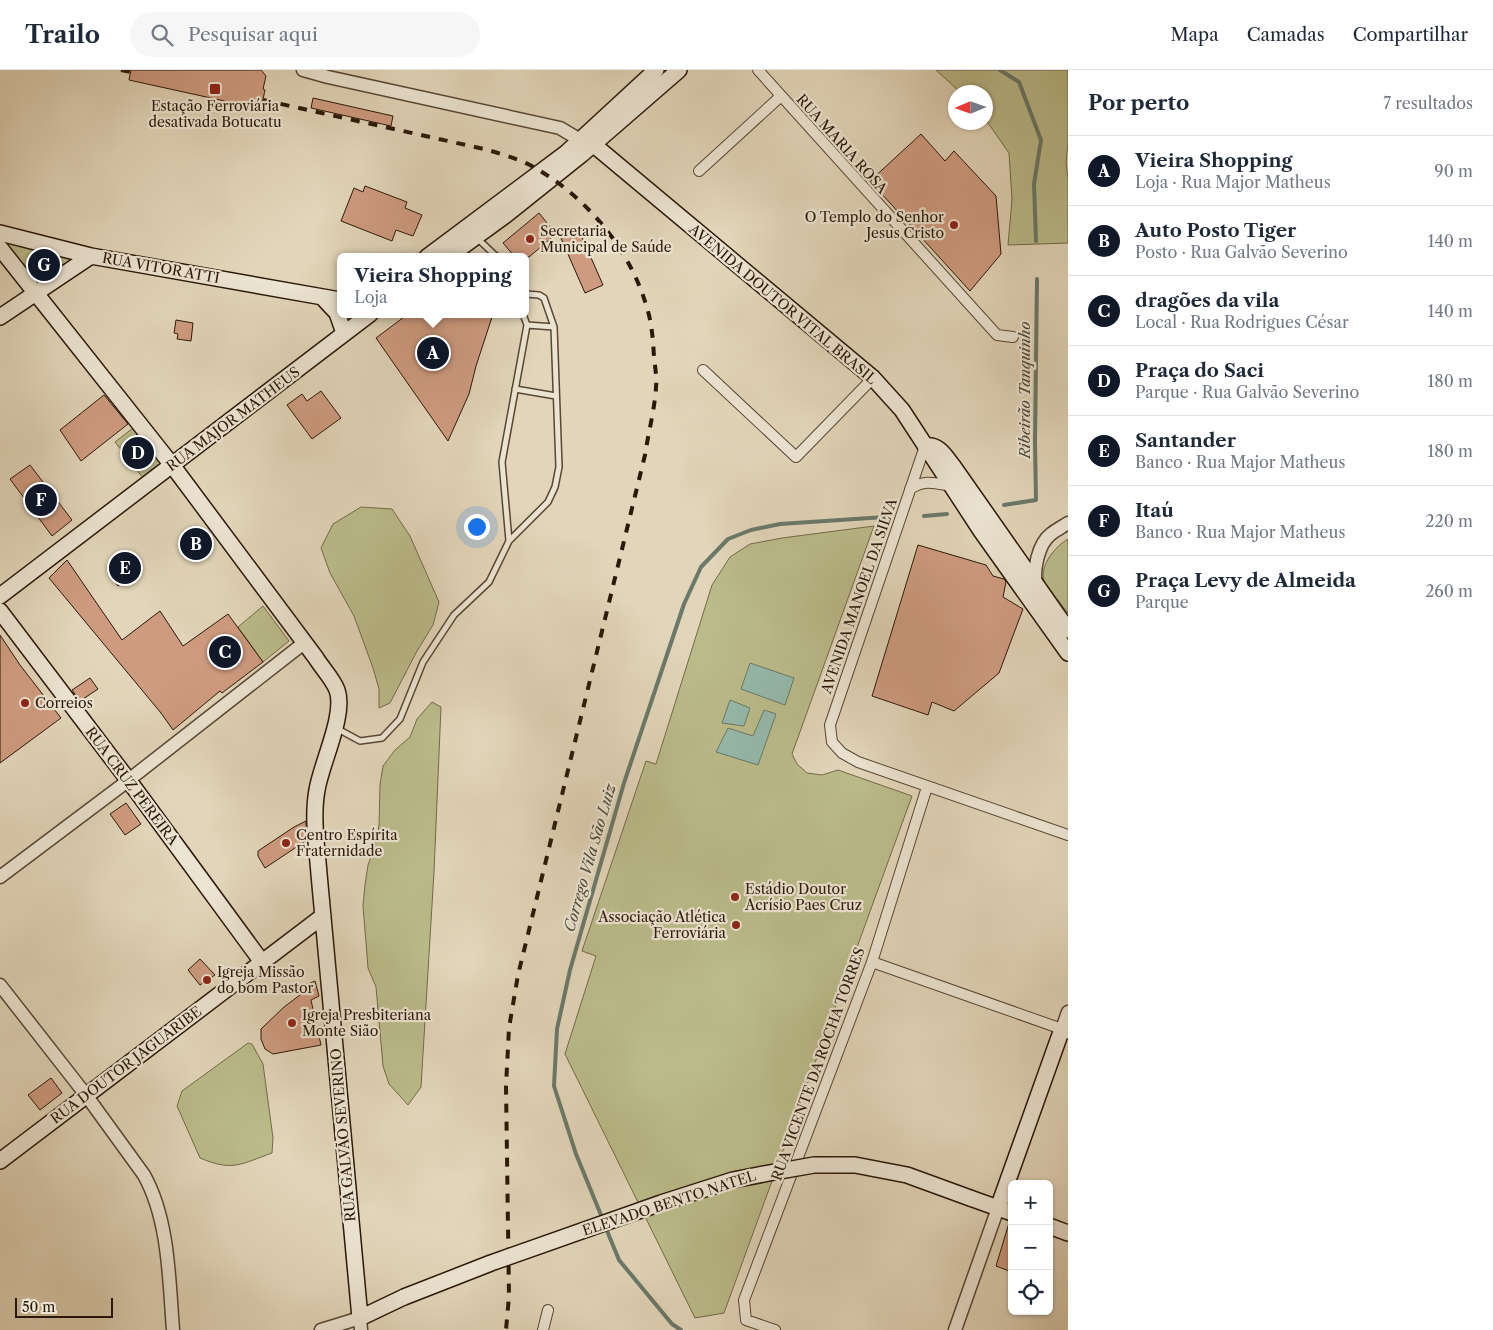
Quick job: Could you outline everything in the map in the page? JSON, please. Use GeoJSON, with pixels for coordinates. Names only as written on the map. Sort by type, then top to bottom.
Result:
{"type":"FeatureCollection","features":[{"type":"Feature","properties":{"kind":"main road"},"geometry":{"type":"LineString","coordinates":[[453,253],[581,155],[587,142],[656,70]]}},
{"type":"Feature","properties":{"kind":"main road"},"geometry":{"type":"LineString","coordinates":[[432,253],[566,153],[587,142],[679,70]]}},
{"type":"Feature","properties":{"kind":"main road","name":"AVENIDA DOUTOR VITAL BRASIL"},"geometry":{"type":"LineString","coordinates":[[587,142],[873,378],[902,410],[925,446],[956,486]]}},
{"type":"Feature","properties":{"kind":"main road","name":"RUA VITOR ATTI"},"geometry":{"type":"LineString","coordinates":[[0,233],[91,256],[323,298]]}},
{"type":"Feature","properties":{"kind":"main road","name":"RUA GALVÃO SEVERINO"},"geometry":{"type":"LineString","coordinates":[[0,248],[172,465],[337,690],[339,705],[335,728],[317,789],[315,810],[360,1324]]}},
{"type":"Feature","properties":{"kind":"main road"},"geometry":{"type":"LineString","coordinates":[[0,317],[91,256]]}},
{"type":"Feature","properties":{"kind":"main road"},"geometry":{"type":"LineString","coordinates":[[323,298],[337,300]]}},
{"type":"Feature","properties":{"kind":"main road"},"geometry":{"type":"LineString","coordinates":[[323,298],[337,314]]}},
{"type":"Feature","properties":{"kind":"main road"},"geometry":{"type":"LineString","coordinates":[[338,318],[344,333]]}},
{"type":"Feature","properties":{"kind":"main road","name":"RUA MAJOR MATHEUS"},"geometry":{"type":"LineString","coordinates":[[0,596],[365,318]]}},
{"type":"Feature","properties":{"kind":"main road"},"geometry":{"type":"LineString","coordinates":[[956,486],[979,506],[1068,630]]}},
{"type":"Feature","properties":{"kind":"main road"},"geometry":{"type":"LineString","coordinates":[[956,486],[981,531],[1068,653]]}},
{"type":"Feature","properties":{"kind":"main road","name":"RUA CRUZ PEREIRA"},"geometry":{"type":"LineString","coordinates":[[0,611],[262,962]]}},
{"type":"Feature","properties":{"kind":"main road","name":"RUA DOUTOR JAGUARIBE"},"geometry":{"type":"LineString","coordinates":[[0,1161],[324,916]]}},
{"type":"Feature","properties":{"kind":"main road"},"geometry":{"type":"LineString","coordinates":[[1005,1210],[1065,1030]]}},
{"type":"Feature","properties":{"kind":"main road","name":"ELEVADO BENTO NATEL"},"geometry":{"type":"LineString","coordinates":[[360,1324],[404,1297],[491,1263],[661,1203],[733,1180],[769,1172],[814,1165],[855,1164],[907,1174],[1005,1210]]}},
{"type":"Feature","properties":{"kind":"main road"},"geometry":{"type":"LineString","coordinates":[[1053,1227],[1068,1233]]}},
{"type":"Feature","properties":{"kind":"street"},"geometry":{"type":"LineString","coordinates":[[303,70],[560,128],[587,142]]}},
{"type":"Feature","properties":{"kind":"street","name":"RUA MARIA ROSA"},"geometry":{"type":"LineString","coordinates":[[758,70],[997,335],[1012,337]]}},
{"type":"Feature","properties":{"kind":"street"},"geometry":{"type":"LineString","coordinates":[[699,171],[781,96]]}},
{"type":"Feature","properties":{"kind":"street"},"geometry":{"type":"LineString","coordinates":[[703,370],[796,457],[873,378]]}},
{"type":"Feature","properties":{"kind":"street","name":"AVENIDA MANOEL DA SILVA"},"geometry":{"type":"LineString","coordinates":[[925,446],[830,724],[832,742],[842,754],[858,762],[927,787]]}},
{"type":"Feature","properties":{"kind":"street"},"geometry":{"type":"LineString","coordinates":[[910,489],[923,482],[956,486]]}},
{"type":"Feature","properties":{"kind":"street"},"geometry":{"type":"LineString","coordinates":[[1036,585],[1035,569],[1041,549],[1049,535],[1068,523]]}},
{"type":"Feature","properties":{"kind":"street"},"geometry":{"type":"LineString","coordinates":[[0,877],[128,781],[304,643]]}},
{"type":"Feature","properties":{"kind":"street"},"geometry":{"type":"LineString","coordinates":[[927,787],[1068,835]]}},
{"type":"Feature","properties":{"kind":"street","name":"RUA VICENTE DA ROCHA TORRES"},"geometry":{"type":"LineString","coordinates":[[775,1330],[746,1320],[744,1300],[872,962],[927,787]]}},
{"type":"Feature","properties":{"kind":"street"},"geometry":{"type":"LineString","coordinates":[[872,962],[1065,1030],[1068,1012]]}},
{"type":"Feature","properties":{"kind":"street"},"geometry":{"type":"LineString","coordinates":[[0,985],[86,1095],[151,1186],[164,1234],[173,1330]]}},
{"type":"Feature","properties":{"kind":"street"},"geometry":{"type":"LineString","coordinates":[[955,1330],[1005,1210]]}},
{"type":"Feature","properties":{"kind":"street"},"geometry":{"type":"LineString","coordinates":[[543,1330],[548,1310]]}},
{"type":"Feature","properties":{"kind":"street"},"geometry":{"type":"LineString","coordinates":[[321,1330],[360,1324]]}},
{"type":"Feature","properties":{"kind":"lane"},"geometry":{"type":"LineString","coordinates":[[476,236],[493,253]]}},
{"type":"Feature","properties":{"kind":"lane"},"geometry":{"type":"LineString","coordinates":[[335,728],[360,741],[382,738],[400,719],[423,662],[454,615],[489,582],[509,541],[548,502],[555,487],[559,468],[554,327],[544,298],[539,295],[529,294]]}},
{"type":"Feature","properties":{"kind":"lane"},"geometry":{"type":"LineString","coordinates":[[509,541],[502,462],[527,325],[524,318]]}},
{"type":"Feature","properties":{"kind":"lane"},"geometry":{"type":"LineString","coordinates":[[527,325],[554,327]]}},
{"type":"Feature","properties":{"kind":"lane"},"geometry":{"type":"LineString","coordinates":[[515,389],[556,396]]}},
{"type":"Feature","properties":{"kind":"green space"},"geometry":{"type":"Polygon","coordinates":[[[936,70],[1068,70],[1068,142],[1066,163],[1068,180],[1068,243],[1008,245],[1012,199],[1009,153],[993,130],[993,85],[952,85],[936,70]]]}},
{"type":"Feature","properties":{"kind":"green space"},"geometry":{"type":"Polygon","coordinates":[[[0,239],[75,258],[40,283],[0,239]]]}},
{"type":"Feature","properties":{"kind":"green space"},"geometry":{"type":"Polygon","coordinates":[[[133,428],[161,464],[143,478],[115,442],[133,428]]]}},
{"type":"Feature","properties":{"kind":"green space"},"geometry":{"type":"Polygon","coordinates":[[[361,507],[392,509],[410,536],[439,602],[433,625],[390,703],[379,708],[379,689],[373,668],[354,616],[330,573],[321,548],[333,524],[361,507]]]}},
{"type":"Feature","properties":{"kind":"green space","name":"Associação Atlética Ferroviária"},"geometry":{"type":"Polygon","coordinates":[[[874,526],[792,754],[797,764],[807,773],[822,775],[838,770],[912,796],[724,1313],[695,1318],[565,1054],[596,956],[582,951],[646,761],[656,764],[712,585],[730,557],[750,544],[874,526]]]}},
{"type":"Feature","properties":{"kind":"green space"},"geometry":{"type":"Polygon","coordinates":[[[1068,539],[1068,613],[1045,584],[1043,575],[1046,563],[1054,551],[1068,539]]]}},
{"type":"Feature","properties":{"kind":"green space"},"geometry":{"type":"Polygon","coordinates":[[[263,606],[289,641],[263,662],[238,627],[263,606]]]}},
{"type":"Feature","properties":{"kind":"green space"},"geometry":{"type":"Polygon","coordinates":[[[432,702],[441,707],[434,872],[421,1087],[408,1105],[389,1084],[383,1066],[376,987],[368,968],[363,906],[368,865],[375,846],[379,826],[380,785],[383,766],[395,750],[410,737],[417,719],[432,702]]]}},
{"type":"Feature","properties":{"kind":"green space"},"geometry":{"type":"Polygon","coordinates":[[[248,1043],[252,1044],[263,1064],[273,1138],[272,1153],[237,1165],[221,1165],[200,1158],[177,1106],[182,1091],[248,1043]]]}},
{"type":"Feature","properties":{"kind":"shaded area"},"geometry":{"type":"Polygon","coordinates":[[[750,663],[794,678],[785,705],[741,689],[750,663]]]}},
{"type":"Feature","properties":{"kind":"shaded area"},"geometry":{"type":"Polygon","coordinates":[[[730,700],[750,708],[744,726],[722,723],[730,700]]]}},
{"type":"Feature","properties":{"kind":"shaded area"},"geometry":{"type":"Polygon","coordinates":[[[764,710],[776,714],[758,765],[716,752],[728,728],[753,736],[764,710]]]}},
{"type":"Feature","properties":{"kind":"building","name":"Estação Ferroviária desativada Botucatu"},"geometry":{"type":"Polygon","coordinates":[[[131,70],[261,70],[266,76],[261,109],[129,80],[131,70]]]}},
{"type":"Feature","properties":{"kind":"building"},"geometry":{"type":"Polygon","coordinates":[[[313,98],[393,116],[391,126],[311,108],[313,98]]]}},
{"type":"Feature","properties":{"kind":"building","name":"O Templo do Senhor Jesus Cristo"},"geometry":{"type":"Polygon","coordinates":[[[921,134],[945,161],[954,151],[996,196],[1001,254],[970,291],[870,181],[921,134]]]}},
{"type":"Feature","properties":{"kind":"building"},"geometry":{"type":"Polygon","coordinates":[[[365,186],[407,202],[405,208],[422,215],[413,236],[396,230],[392,241],[341,221],[354,188],[363,192],[365,186]]]}},
{"type":"Feature","properties":{"kind":"building","name":"Secretaria Municipal de Saúde"},"geometry":{"type":"Polygon","coordinates":[[[539,213],[556,234],[529,257],[529,253],[512,253],[503,243],[539,213]]]}},
{"type":"Feature","properties":{"kind":"building"},"geometry":{"type":"Polygon","coordinates":[[[578,228],[603,285],[585,293],[560,236],[578,228]]]}},
{"type":"Feature","properties":{"kind":"building"},"geometry":{"type":"Polygon","coordinates":[[[403,318],[492,318],[469,394],[448,441],[376,338],[403,318]]]}},
{"type":"Feature","properties":{"kind":"building"},"geometry":{"type":"Polygon","coordinates":[[[176,320],[193,323],[191,341],[177,339],[178,334],[174,333],[176,320]]]}},
{"type":"Feature","properties":{"kind":"building"},"geometry":{"type":"Polygon","coordinates":[[[321,391],[341,418],[312,439],[287,405],[302,394],[307,401],[321,391]]]}},
{"type":"Feature","properties":{"kind":"building"},"geometry":{"type":"Polygon","coordinates":[[[104,395],[128,424],[81,461],[60,430],[104,395]]]}},
{"type":"Feature","properties":{"kind":"building"},"geometry":{"type":"Polygon","coordinates":[[[30,465],[72,520],[52,536],[10,479],[30,465]]]}},
{"type":"Feature","properties":{"kind":"building"},"geometry":{"type":"Polygon","coordinates":[[[918,545],[986,565],[993,576],[1004,579],[1006,582],[1003,597],[1023,609],[999,673],[954,711],[932,702],[928,715],[872,696],[918,545]]]}},
{"type":"Feature","properties":{"kind":"building"},"geometry":{"type":"Polygon","coordinates":[[[130,554],[140,565],[118,586],[108,572],[130,554]]]}},
{"type":"Feature","properties":{"kind":"building"},"geometry":{"type":"Polygon","coordinates":[[[67,560],[122,640],[160,611],[183,646],[228,614],[263,662],[222,693],[220,691],[173,730],[49,578],[67,560]]]}},
{"type":"Feature","properties":{"kind":"building","name":"Correios"},"geometry":{"type":"Polygon","coordinates":[[[0,635],[20,665],[61,718],[0,763],[0,635]]]}},
{"type":"Feature","properties":{"kind":"building"},"geometry":{"type":"Polygon","coordinates":[[[90,678],[98,689],[80,701],[72,690],[90,678]]]}},
{"type":"Feature","properties":{"kind":"building"},"geometry":{"type":"Polygon","coordinates":[[[126,803],[141,824],[125,835],[110,814],[126,803]]]}},
{"type":"Feature","properties":{"kind":"building","name":"Centro Espírita Fraternidade"},"geometry":{"type":"Polygon","coordinates":[[[306,821],[307,840],[265,868],[258,856],[258,851],[306,821]]]}},
{"type":"Feature","properties":{"kind":"building"},"geometry":{"type":"Polygon","coordinates":[[[200,959],[215,975],[200,985],[188,970],[200,959]]]}},
{"type":"Feature","properties":{"kind":"building","name":"Igreja Presbiteriana Monte Sião"},"geometry":{"type":"Polygon","coordinates":[[[315,981],[319,996],[311,1000],[321,1045],[273,1054],[265,1049],[261,1039],[261,1029],[284,1007],[304,992],[305,985],[315,981]]]}},
{"type":"Feature","properties":{"kind":"building"},"geometry":{"type":"Polygon","coordinates":[[[51,1078],[62,1093],[40,1110],[28,1095],[51,1078]]]}},
{"type":"Feature","properties":{"kind":"building"},"geometry":{"type":"Polygon","coordinates":[[[1008,1226],[1008,1270],[996,1266],[1008,1226]]]}},
{"type":"Feature","properties":{"kind":"waterway","name":"Ribeirão Tanquinho"},"geometry":{"type":"LineString","coordinates":[[1000,70],[1019,82],[1041,140],[1034,184],[1036,241]]}},
{"type":"Feature","properties":{"kind":"waterway","name":"Ribeirão Tanquinho"},"geometry":{"type":"LineString","coordinates":[[1004,505],[1036,500],[1037,279]]}},
{"type":"Feature","properties":{"kind":"waterway","name":"Corrego Vila São Luiz"},"geometry":{"type":"LineString","coordinates":[[924,516],[947,514]]}},
{"type":"Feature","properties":{"kind":"waterway","name":"Corrego Vila São Luiz"},"geometry":{"type":"LineString","coordinates":[[603,1220],[576,1154],[554,1086],[557,1029],[570,970],[624,783],[684,604],[701,567],[728,539],[751,530],[780,524],[885,517]]}},
{"type":"Feature","properties":{"kind":"waterway","name":"Corrego Vila São Luiz"},"geometry":{"type":"LineString","coordinates":[[605,1226],[619,1260],[672,1324],[681,1330]]}},
{"type":"Feature","properties":{"kind":"railway"},"geometry":{"type":"LineString","coordinates":[[121,70],[131,72]]}},
{"type":"Feature","properties":{"kind":"railway"},"geometry":{"type":"LineString","coordinates":[[263,100],[484,149],[530,165],[550,177],[569,192],[603,225],[629,265],[639,286],[650,320],[656,383],[645,455],[518,975],[509,1028],[506,1086],[509,1296],[506,1330]]}},
{"type":"Feature","properties":{"kind":"place","name":"Estação Ferroviária desativada Botucatu"},"geometry":{"type":"Point","coordinates":[215,89]}},
{"type":"Feature","properties":{"kind":"place","name":"O Templo do Senhor Jesus Cristo"},"geometry":{"type":"Point","coordinates":[954,225]}},
{"type":"Feature","properties":{"kind":"place","name":"Secretaria Municipal de Saúde"},"geometry":{"type":"Point","coordinates":[530,239]}},
{"type":"Feature","properties":{"kind":"place","name":"Praça Levy de Almeida"},"geometry":{"type":"Point","coordinates":[44,265]}},
{"type":"Feature","properties":{"kind":"place","name":"Vieira Shopping"},"geometry":{"type":"Point","coordinates":[433,353]}},
{"type":"Feature","properties":{"kind":"place","name":"Praça do Saci"},"geometry":{"type":"Point","coordinates":[138,453]}},
{"type":"Feature","properties":{"kind":"place","name":"Itaú"},"geometry":{"type":"Point","coordinates":[41,500]}},
{"type":"Feature","properties":{"kind":"place","name":"Auto Posto Tiger"},"geometry":{"type":"Point","coordinates":[196,544]}},
{"type":"Feature","properties":{"kind":"place","name":"Santander"},"geometry":{"type":"Point","coordinates":[125,568]}},
{"type":"Feature","properties":{"kind":"place","name":"dragões da vila"},"geometry":{"type":"Point","coordinates":[225,652]}},
{"type":"Feature","properties":{"kind":"place","name":"Correios"},"geometry":{"type":"Point","coordinates":[25,703]}},
{"type":"Feature","properties":{"kind":"place","name":"Centro Espírita Fraternidade"},"geometry":{"type":"Point","coordinates":[286,843]}},
{"type":"Feature","properties":{"kind":"place","name":"Estádio Doutor Acrísio Paes Cruz"},"geometry":{"type":"Point","coordinates":[735,897]}},
{"type":"Feature","properties":{"kind":"place","name":"Associação Atlética Ferroviária"},"geometry":{"type":"Point","coordinates":[736,925]}},
{"type":"Feature","properties":{"kind":"place","name":"Igreja Missão do bom Pastor"},"geometry":{"type":"Point","coordinates":[207,980]}},
{"type":"Feature","properties":{"kind":"place","name":"Igreja Presbiteriana Monte Sião"},"geometry":{"type":"Point","coordinates":[292,1023]}}]}
